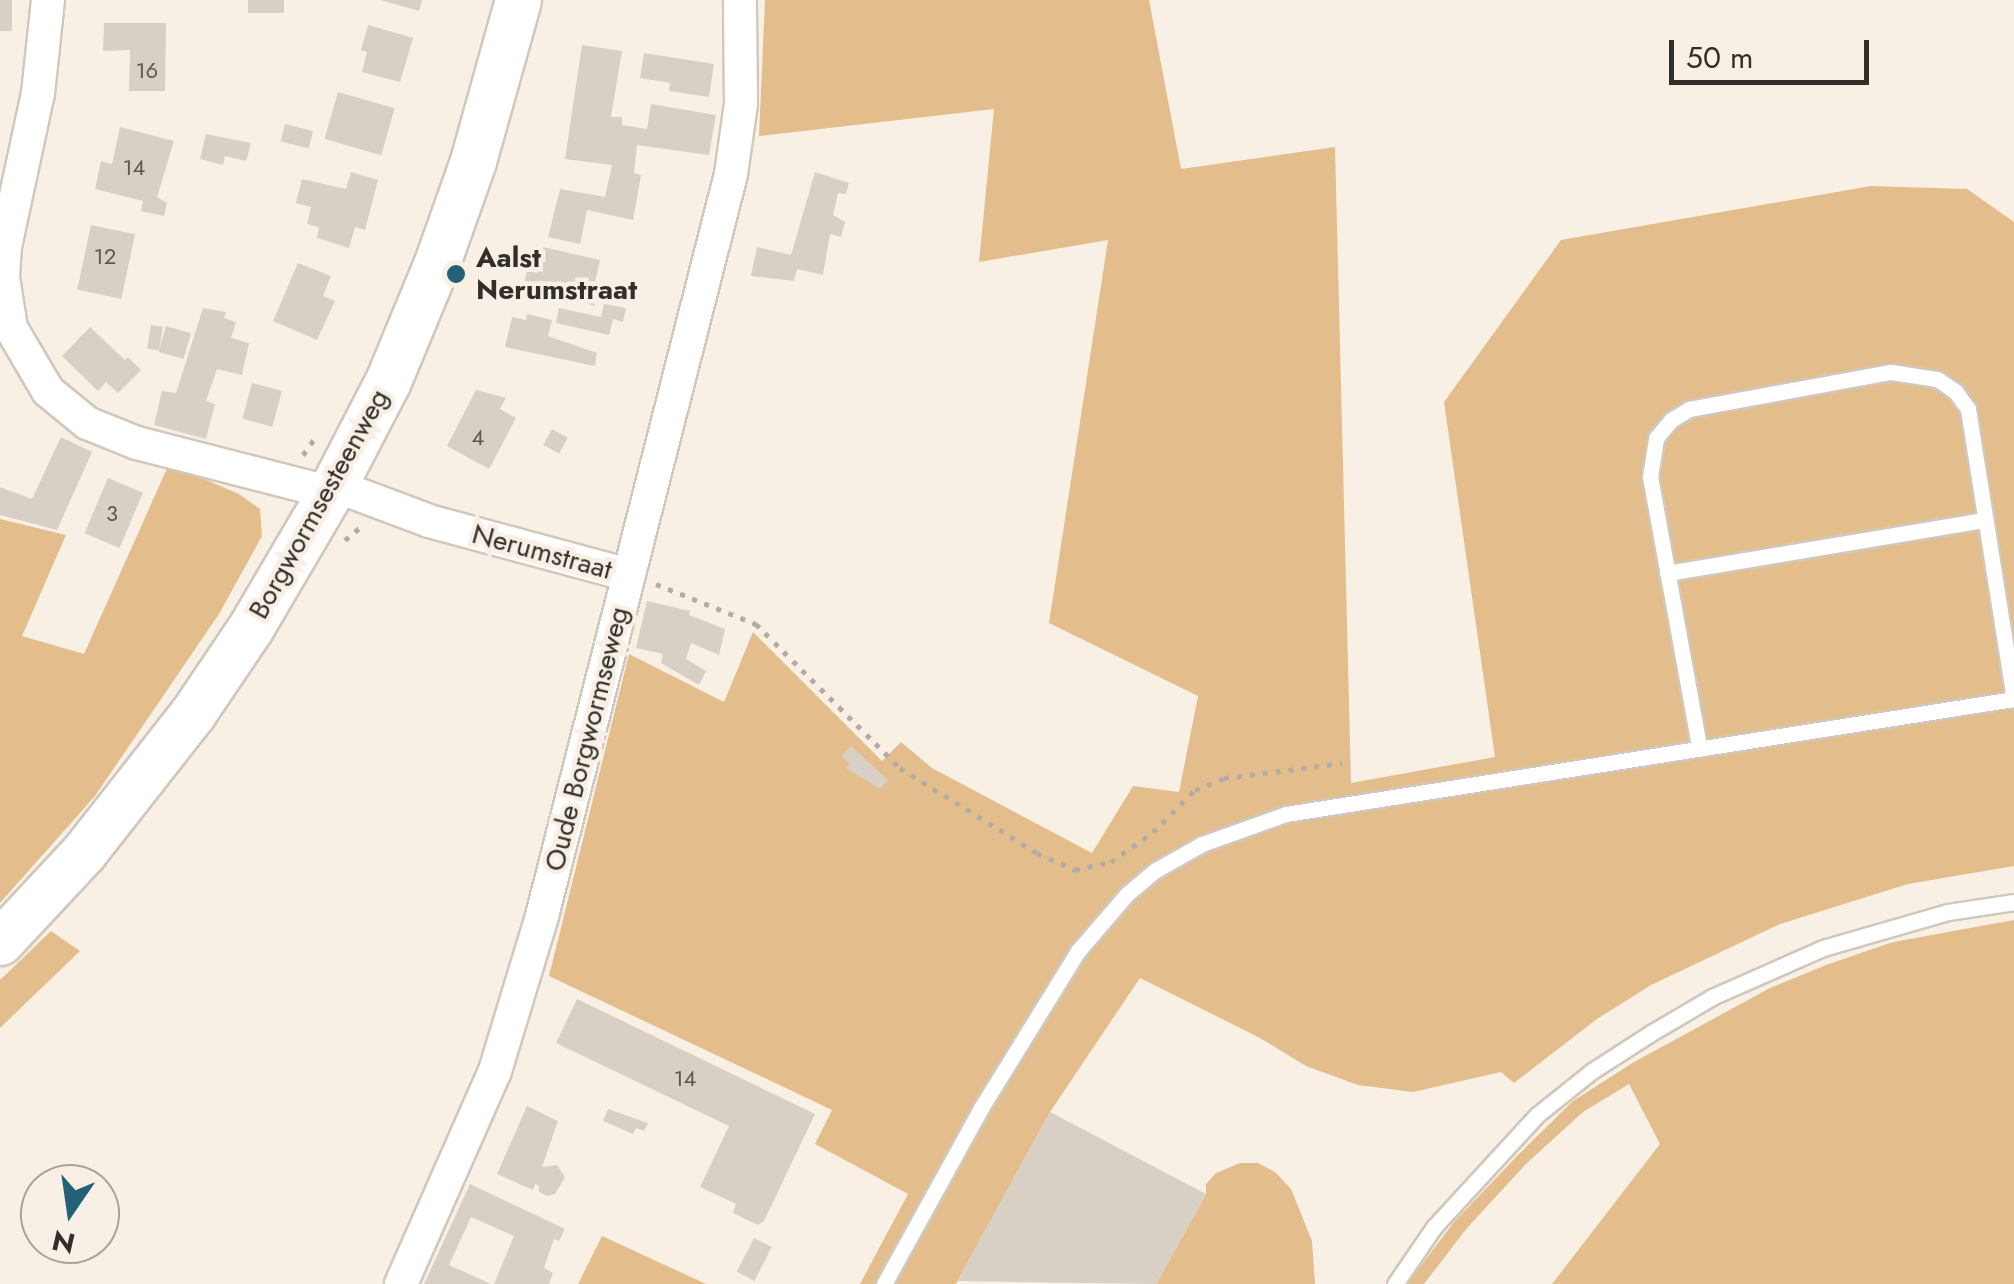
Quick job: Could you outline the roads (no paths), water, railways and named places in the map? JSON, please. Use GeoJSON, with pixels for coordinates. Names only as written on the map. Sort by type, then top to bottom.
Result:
{"type":"FeatureCollection","features":[{"type":"Feature","properties":{"kind":"main road","name":"Borgwormsesteenweg"},"geometry":{"type":"LineString","coordinates":[[0,942],[84,852],[193,713],[252,627],[332,489],[388,381],[438,260],[473,161],[518,0]]}},
{"type":"Feature","properties":{"kind":"street","name":"Nerumstraat"},"geometry":{"type":"LineString","coordinates":[[48,0],[36,111],[5,247],[3,277],[11,328],[48,391],[88,423],[208,462],[352,492],[429,521],[629,575]]}},
{"type":"Feature","properties":{"kind":"street","name":"Oude Borgwormseweg"},"geometry":{"type":"LineString","coordinates":[[401,1284],[496,1071],[542,916],[731,174],[741,104],[740,0]]}},
{"type":"Feature","properties":{"kind":"lane"},"geometry":{"type":"LineString","coordinates":[[884,1284],[1056,983],[1102,920],[1156,870],[1202,844],[1286,814],[2014,698],[1963,400],[1937,378],[1892,372],[1689,409],[1670,420],[1656,438],[1650,460],[1699,746]]}},
{"type":"Feature","properties":{"kind":"lane"},"geometry":{"type":"LineString","coordinates":[[1667,574],[1985,520]]}},
{"type":"Feature","properties":{"kind":"lane"},"geometry":{"type":"LineString","coordinates":[[1395,1284],[1434,1227],[1537,1115],[1592,1070],[1651,1033],[1712,997],[1823,948],[1948,912],[2014,902]]}},
{"type":"Feature","properties":{"kind":"place","name":"Aalst Nerumstraat"},"geometry":{"type":"Point","coordinates":[456,274]}}]}
